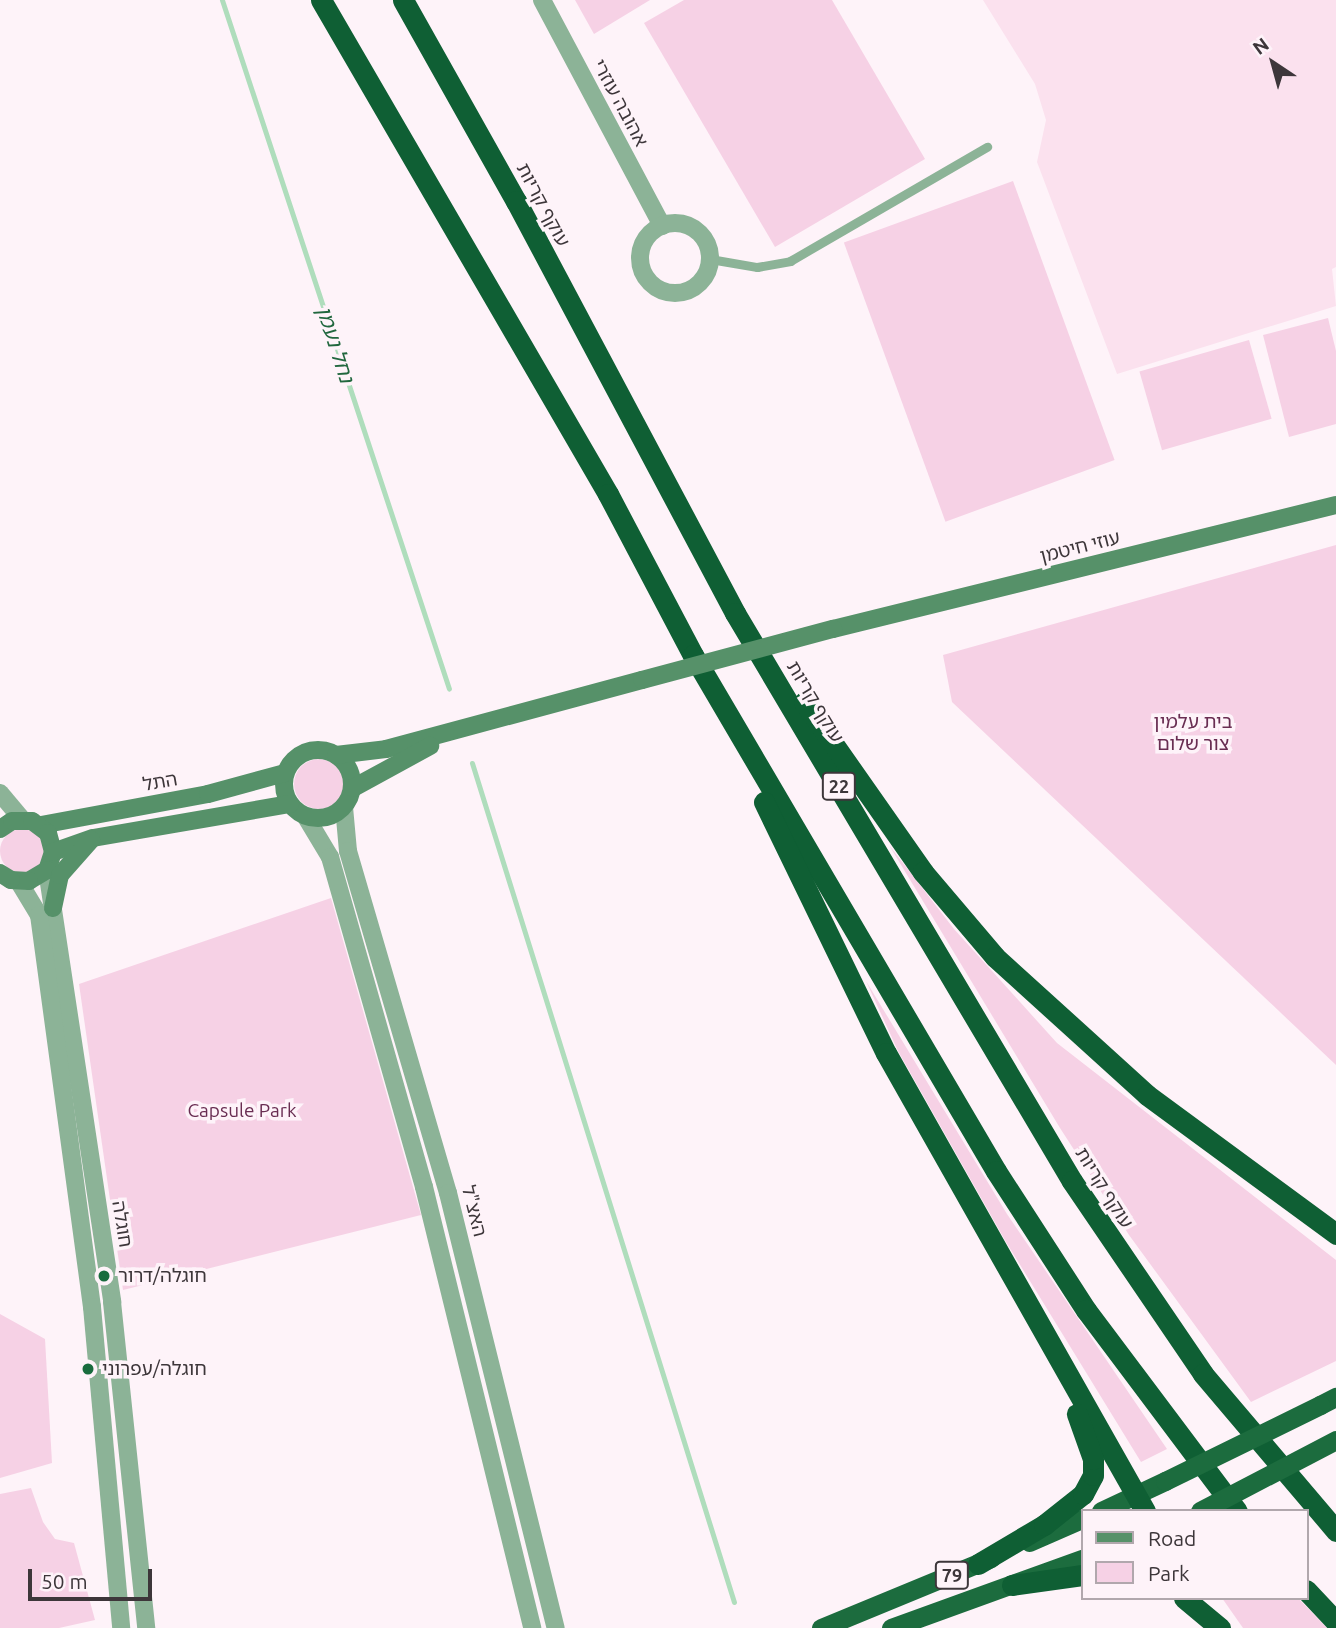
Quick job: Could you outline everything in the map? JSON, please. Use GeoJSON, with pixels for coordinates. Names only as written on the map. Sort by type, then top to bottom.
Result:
{"type":"FeatureCollection","features":[{"type":"Feature","properties":{"kind":"highway"},"geometry":{"type":"LineString","coordinates":[[321,0],[608,494],[693,655],[886,1053],[1140,1503]]}},
{"type":"Feature","properties":{"kind":"highway","name":"עוקף קריות"},"geometry":{"type":"LineString","coordinates":[[403,0],[516,201],[701,549],[1072,1181],[1203,1374],[1336,1531]]}},
{"type":"Feature","properties":{"kind":"highway"},"geometry":{"type":"LineString","coordinates":[[701,549],[875,806],[923,872],[995,957],[1147,1095],[1336,1234]]}},
{"type":"Feature","properties":{"kind":"highway"},"geometry":{"type":"LineString","coordinates":[[693,655],[1042,1246],[1195,1461],[1235,1509]]}},
{"type":"Feature","properties":{"kind":"highway"},"geometry":{"type":"LineString","coordinates":[[978,1564],[1068,1508],[1093,1475],[1088,1442],[1051,1346]]}},
{"type":"Feature","properties":{"kind":"highway"},"geometry":{"type":"LineString","coordinates":[[1111,1509],[1140,1503],[1165,1481],[1328,1401]]}},
{"type":"Feature","properties":{"kind":"highway"},"geometry":{"type":"LineString","coordinates":[[1204,1509],[1336,1440]]}},
{"type":"Feature","properties":{"kind":"highway","name":"79"},"geometry":{"type":"LineString","coordinates":[[821,1628],[1080,1520]]}},
{"type":"Feature","properties":{"kind":"highway","name":"79"},"geometry":{"type":"LineString","coordinates":[[891,1628],[1080,1560]]}},
{"type":"Feature","properties":{"kind":"highway"},"geometry":{"type":"LineString","coordinates":[[1012,1585],[1080,1575]]}},
{"type":"Feature","properties":{"kind":"highway"},"geometry":{"type":"LineString","coordinates":[[1308,1592],[1336,1622]]}},
{"type":"Feature","properties":{"kind":"highway"},"geometry":{"type":"LineString","coordinates":[[1186,1600],[1220,1628]]}},
{"type":"Feature","properties":{"kind":"highway"},"geometry":{"type":"LineString","coordinates":[[1204,1600],[1225,1628]]}},
{"type":"Feature","properties":{"kind":"main road","name":"עוזי חיטמן"},"geometry":{"type":"LineString","coordinates":[[485,723],[833,629],[1336,505]]}},
{"type":"Feature","properties":{"kind":"main road"},"geometry":{"type":"LineString","coordinates":[[336,755],[348,767],[352,788],[344,807],[326,818],[306,817],[290,804],[285,773],[299,755],[309,751],[336,755],[386,749],[485,723]]}},
{"type":"Feature","properties":{"kind":"main road"},"geometry":{"type":"LineString","coordinates":[[352,788],[425,748],[485,723]]}},
{"type":"Feature","properties":{"kind":"main road","name":"התל"},"geometry":{"type":"LineString","coordinates":[[41,825],[208,794],[285,773]]}},
{"type":"Feature","properties":{"kind":"main road"},"geometry":{"type":"LineString","coordinates":[[54,852],[93,838],[290,804]]}},
{"type":"Feature","properties":{"kind":"main road"},"geometry":{"type":"LineString","coordinates":[[0,873],[19,882],[39,877],[47,870],[54,852],[41,825],[22,819],[1,827]]}},
{"type":"Feature","properties":{"kind":"main road"},"geometry":{"type":"LineString","coordinates":[[53,908],[65,867],[93,838]]}},
{"type":"Feature","properties":{"kind":"street","name":"אהובה עוזרי"},"geometry":{"type":"LineString","coordinates":[[542,0],[662,226]]}},
{"type":"Feature","properties":{"kind":"street"},"geometry":{"type":"LineString","coordinates":[[673,223],[695,229],[709,248],[710,259],[708,271],[692,288],[682,292],[660,289],[644,273],[641,251],[645,241],[662,226],[673,223]]}},
{"type":"Feature","properties":{"kind":"street"},"geometry":{"type":"LineString","coordinates":[[0,793],[22,819]]}},
{"type":"Feature","properties":{"kind":"street"},"geometry":{"type":"LineString","coordinates":[[0,803],[1,827]]}},
{"type":"Feature","properties":{"kind":"street","name":"האצ\"ל"},"geometry":{"type":"LineString","coordinates":[[344,807],[348,851],[448,1194],[556,1628]]}},
{"type":"Feature","properties":{"kind":"street"},"geometry":{"type":"LineString","coordinates":[[306,817],[330,857],[424,1186],[532,1628]]}},
{"type":"Feature","properties":{"kind":"street","name":"חוגלה"},"geometry":{"type":"LineString","coordinates":[[47,870],[112,1302],[146,1628]]}},
{"type":"Feature","properties":{"kind":"street","name":"חוגלה"},"geometry":{"type":"LineString","coordinates":[[19,882],[38,915],[91,1293],[121,1628]]}},
{"type":"Feature","properties":{"kind":"lane"},"geometry":{"type":"LineString","coordinates":[[710,259],[757,267],[790,261],[987,147]]}},
{"type":"Feature","properties":{"kind":"shaded area"},"geometry":{"type":"Polygon","coordinates":[[[983,0],[1336,0],[1336,267],[1332,269],[1336,306],[1117,374],[1037,162],[1046,120],[1035,84],[983,0]]]}},
{"type":"Feature","properties":{"kind":"green space"},"geometry":{"type":"Polygon","coordinates":[[[575,0],[650,0],[594,34],[575,0]]]}},
{"type":"Feature","properties":{"kind":"green space"},"geometry":{"type":"Polygon","coordinates":[[[684,0],[832,0],[925,159],[775,247],[644,23],[684,0]]]}},
{"type":"Feature","properties":{"kind":"green space"},"geometry":{"type":"Polygon","coordinates":[[[1013,181],[1115,460],[945,522],[844,243],[1013,181]]]}},
{"type":"Feature","properties":{"kind":"green space"},"geometry":{"type":"Polygon","coordinates":[[[1328,318],[1336,351],[1336,424],[1289,437],[1263,335],[1328,318]]]}},
{"type":"Feature","properties":{"kind":"green space"},"geometry":{"type":"Polygon","coordinates":[[[1249,340],[1272,419],[1162,450],[1139,371],[1249,340]]]}},
{"type":"Feature","properties":{"kind":"green space","name":"בית עלמין צור שלום"},"geometry":{"type":"Polygon","coordinates":[[[1336,545],[1336,1065],[952,702],[943,655],[1336,545]]]}},
{"type":"Feature","properties":{"kind":"green space"},"geometry":{"type":"Polygon","coordinates":[[[319,759],[337,766],[344,784],[337,802],[319,809],[301,802],[294,784],[301,766],[319,759]]]}},
{"type":"Feature","properties":{"kind":"green space"},"geometry":{"type":"Polygon","coordinates":[[[22,829],[37,836],[44,851],[37,866],[22,873],[7,866],[0,851],[7,836],[22,829]]]}},
{"type":"Feature","properties":{"kind":"green space"},"geometry":{"type":"Polygon","coordinates":[[[889,845],[954,929],[1057,1043],[1336,1260],[1336,1361],[1251,1402],[1129,1235],[1060,1128],[889,845]]]}},
{"type":"Feature","properties":{"kind":"green space","name":"Capsule Park"},"geometry":{"type":"Polygon","coordinates":[[[331,898],[421,1215],[123,1290],[79,984],[331,898]]]}},
{"type":"Feature","properties":{"kind":"green space"},"geometry":{"type":"Polygon","coordinates":[[[866,981],[1007,1214],[1167,1449],[1141,1462],[1006,1242],[898,1051],[866,981]]]}},
{"type":"Feature","properties":{"kind":"green space"},"geometry":{"type":"Polygon","coordinates":[[[0,1314],[45,1339],[52,1463],[0,1478],[0,1314]]]}},
{"type":"Feature","properties":{"kind":"green space"},"geometry":{"type":"Polygon","coordinates":[[[31,1488],[43,1522],[55,1539],[74,1543],[95,1620],[59,1628],[0,1628],[0,1494],[31,1488]]]}},
{"type":"Feature","properties":{"kind":"green space"},"geometry":{"type":"Polygon","coordinates":[[[1223,1600],[1300,1600],[1327,1628],[1243,1628],[1223,1600]]]}},
{"type":"Feature","properties":{"kind":"waterway","name":"נחל נעמן"},"geometry":{"type":"LineString","coordinates":[[222,0],[449,689]]}},
{"type":"Feature","properties":{"kind":"waterway"},"geometry":{"type":"LineString","coordinates":[[472,763],[734,1602]]}},
{"type":"Feature","properties":{"kind":"place","name":"חוגלה/דרור"},"geometry":{"type":"Point","coordinates":[104,1276]}},
{"type":"Feature","properties":{"kind":"place","name":"חוגלה/עפרוני"},"geometry":{"type":"Point","coordinates":[88,1369]}}]}
